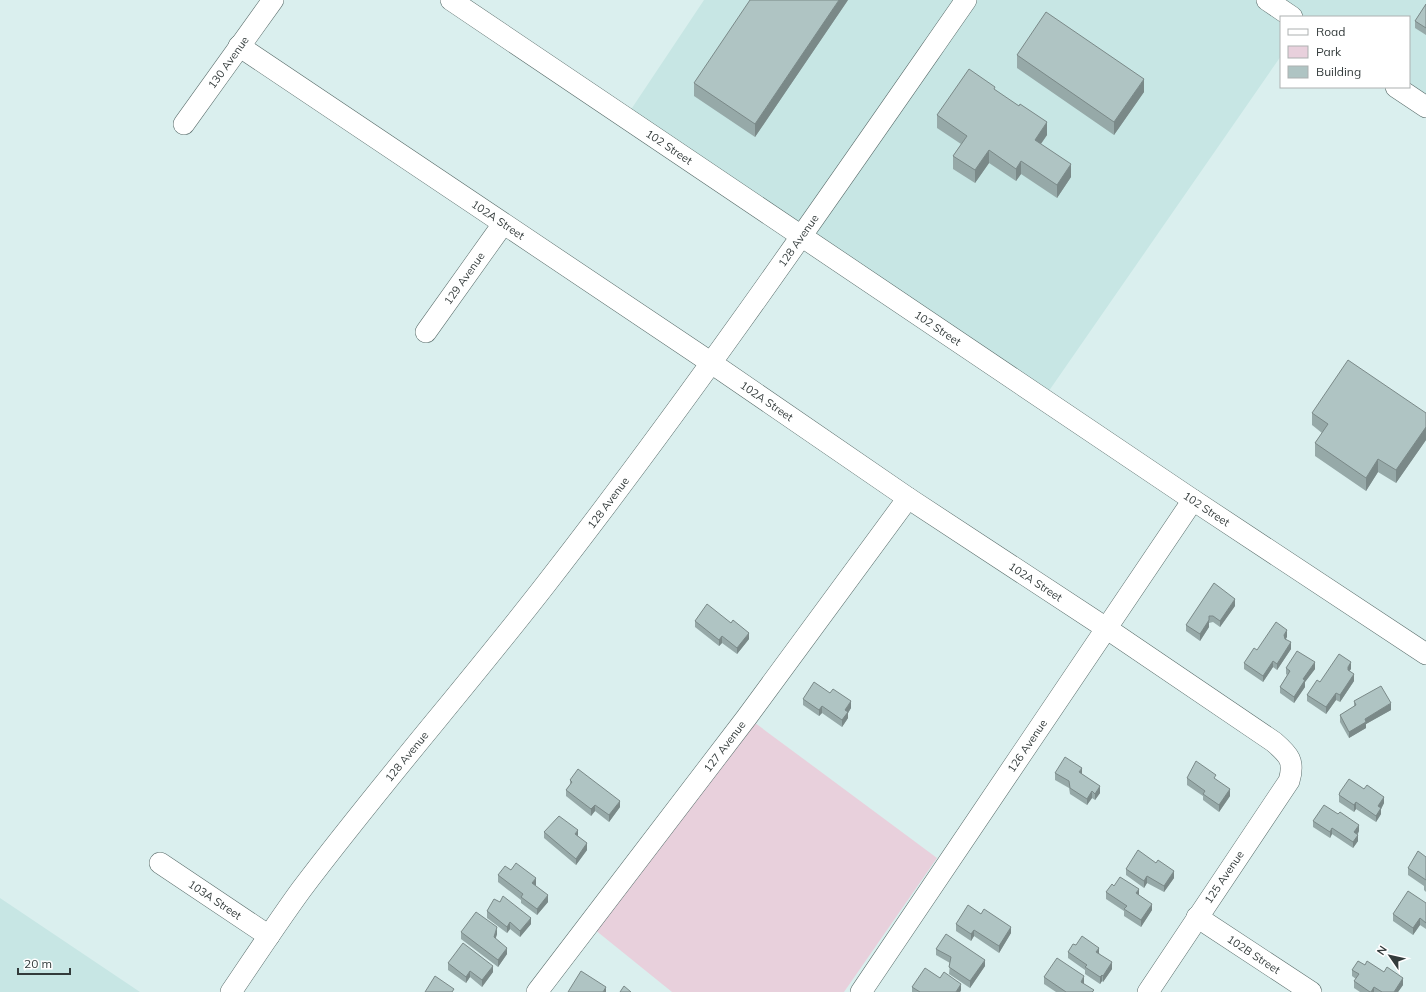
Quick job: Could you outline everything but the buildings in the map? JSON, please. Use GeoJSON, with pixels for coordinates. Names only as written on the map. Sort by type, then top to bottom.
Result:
{"type":"FeatureCollection","features":[{"type":"Feature","properties":{"kind":"street","name":"130 Avenue"},"geometry":{"type":"LineString","coordinates":[[184,124],[273,0]]}},
{"type":"Feature","properties":{"kind":"street","name":"102 Street"},"geometry":{"type":"LineString","coordinates":[[451,0],[1194,500],[1426,654]]}},
{"type":"Feature","properties":{"kind":"street","name":"128 Avenue"},"geometry":{"type":"LineString","coordinates":[[231,992],[300,892],[358,817],[549,579],[628,476],[802,236],[966,0]]}},
{"type":"Feature","properties":{"kind":"street"},"geometry":{"type":"LineString","coordinates":[[1267,0],[1291,16]]}},
{"type":"Feature","properties":{"kind":"street","name":"102A Street"},"geometry":{"type":"LineString","coordinates":[[239,46],[502,224],[710,362],[908,498],[1106,628],[1274,742],[1291,760]]}},
{"type":"Feature","properties":{"kind":"street"},"geometry":{"type":"LineString","coordinates":[[1398,88],[1426,107]]}},
{"type":"Feature","properties":{"kind":"street","name":"129 Avenue"},"geometry":{"type":"LineString","coordinates":[[426,332],[502,224]]}},
{"type":"Feature","properties":{"kind":"street","name":"127 Avenue"},"geometry":{"type":"LineString","coordinates":[[537,992],[747,717],[908,498]]}},
{"type":"Feature","properties":{"kind":"street","name":"126 Avenue"},"geometry":{"type":"LineString","coordinates":[[862,992],[1106,628],[1194,500]]}},
{"type":"Feature","properties":{"kind":"street","name":"125 Avenue"},"geometry":{"type":"LineString","coordinates":[[1148,992],[1289,781],[1292,769],[1291,760]]}},
{"type":"Feature","properties":{"kind":"street","name":"103A Street"},"geometry":{"type":"LineString","coordinates":[[160,863],[269,936]]}},
{"type":"Feature","properties":{"kind":"street","name":"102B Street"},"geometry":{"type":"LineString","coordinates":[[1197,917],[1311,992]]}},
{"type":"Feature","properties":{"kind":"shaded area"},"geometry":{"type":"Polygon","coordinates":[[[704,0],[1426,0],[1426,107],[1410,88],[1410,16],[1280,16],[1280,57],[1044,398],[626,117],[704,0]]]}},
{"type":"Feature","properties":{"kind":"shaded area"},"geometry":{"type":"Polygon","coordinates":[[[0,898],[140,992],[0,992],[0,898]]]}},
{"type":"Feature","properties":{"kind":"green space"},"geometry":{"type":"Polygon","coordinates":[[[747,717],[937,858],[844,992],[672,992],[589,925],[747,717]]]}}]}
